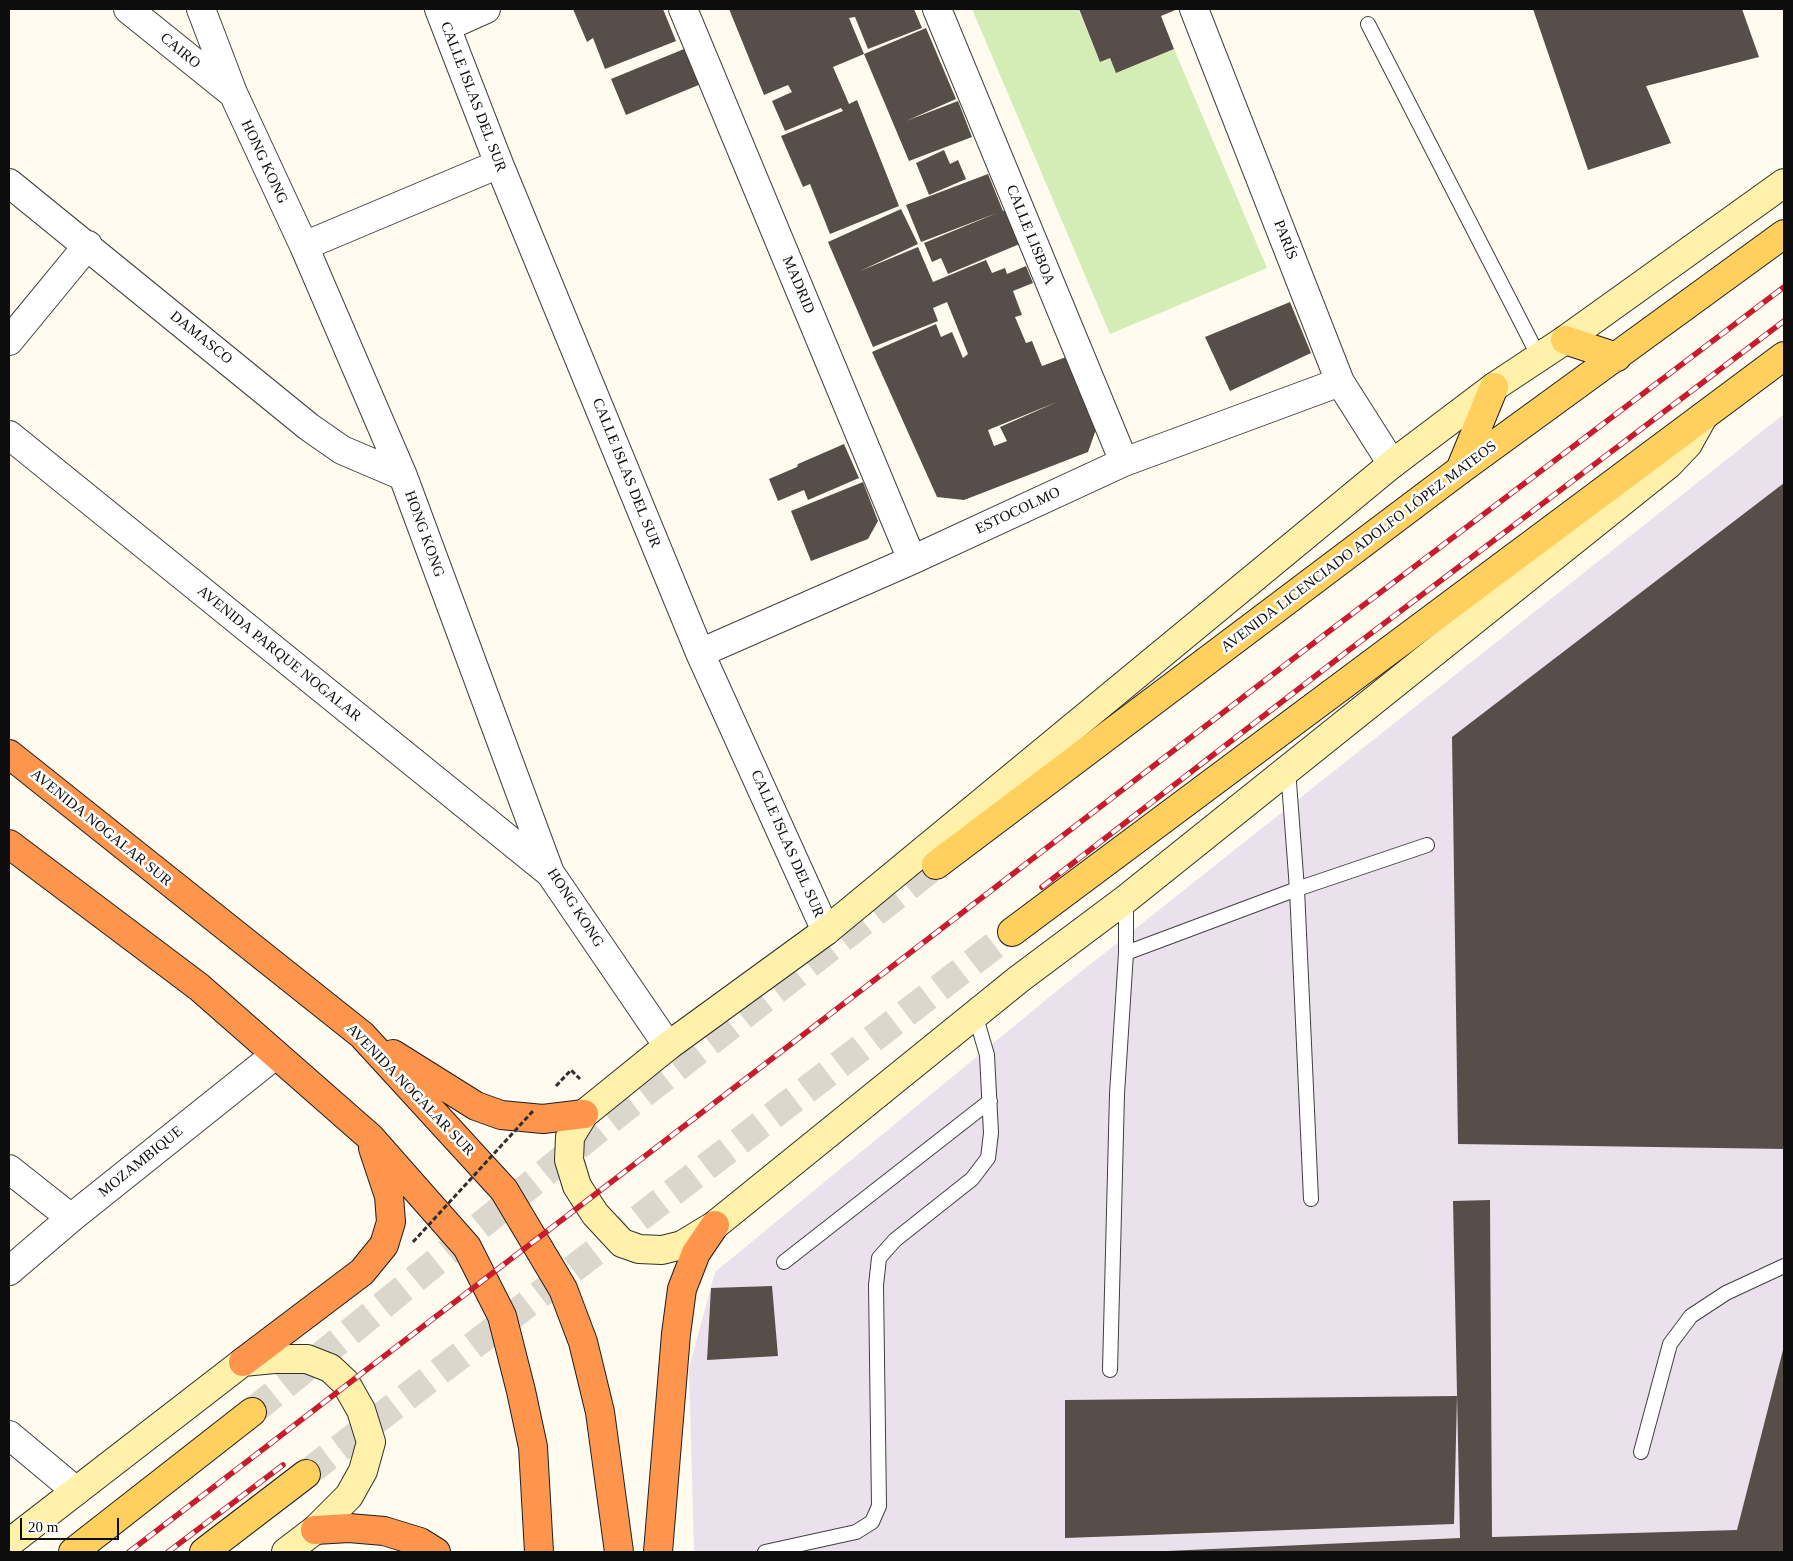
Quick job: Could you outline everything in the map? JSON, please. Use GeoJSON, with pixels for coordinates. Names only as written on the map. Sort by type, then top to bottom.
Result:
{"type":"FeatureCollection","features":[{"type":"Feature","properties":{"kind":"highway","name":"AVENIDA NOGALAR SUR"},"geometry":{"type":"LineString","coordinates":[[9,754],[362,1035],[504,1190],[563,1290],[583,1342],[600,1412],[619,1552]]}},
{"type":"Feature","properties":{"kind":"highway"},"geometry":{"type":"LineString","coordinates":[[9,844],[199,987],[370,1137],[467,1246],[502,1316],[521,1391],[533,1447],[539,1552]]}},
{"type":"Feature","properties":{"kind":"highway"},"geometry":{"type":"LineString","coordinates":[[362,1035],[455,1094],[476,1106],[501,1116],[543,1119],[584,1114]]}},
{"type":"Feature","properties":{"kind":"highway"},"geometry":{"type":"LineString","coordinates":[[244,1362],[362,1272],[384,1245],[391,1222],[389,1196],[370,1137]]}},
{"type":"Feature","properties":{"kind":"highway"},"geometry":{"type":"LineString","coordinates":[[658,1552],[670,1399],[682,1290],[696,1253],[715,1225]]}},
{"type":"Feature","properties":{"kind":"highway"},"geometry":{"type":"LineString","coordinates":[[315,1530],[349,1528],[384,1531],[420,1542],[436,1552]]}},
{"type":"Feature","properties":{"kind":"main road","name":"AVENIDA LICENCIADO ADOLFO LÓPEZ MATEOS"},"geometry":{"type":"LineString","coordinates":[[936,865],[1460,470],[1784,234]]}},
{"type":"Feature","properties":{"kind":"main road"},"geometry":{"type":"LineString","coordinates":[[1565,340],[1617,356]]}},
{"type":"Feature","properties":{"kind":"main road"},"geometry":{"type":"LineString","coordinates":[[1012,932],[1784,356]]}},
{"type":"Feature","properties":{"kind":"main road"},"geometry":{"type":"LineString","coordinates":[[1460,470],[1494,387]]}},
{"type":"Feature","properties":{"kind":"main road"},"geometry":{"type":"LineString","coordinates":[[73,1552],[252,1412]]}},
{"type":"Feature","properties":{"kind":"main road"},"geometry":{"type":"LineString","coordinates":[[204,1552],[306,1474]]}},
{"type":"Feature","properties":{"kind":"street","name":"CAIRO"},"geometry":{"type":"LineString","coordinates":[[128,9],[233,93]]}},
{"type":"Feature","properties":{"kind":"street","name":"HONG KONG"},"geometry":{"type":"LineString","coordinates":[[201,9],[233,93],[304,246],[402,476],[550,873],[668,1046]]}},
{"type":"Feature","properties":{"kind":"street"},"geometry":{"type":"LineString","coordinates":[[442,18],[486,9]]}},
{"type":"Feature","properties":{"kind":"street","name":"MADRID"},"geometry":{"type":"LineString","coordinates":[[683,9],[912,560]]}},
{"type":"Feature","properties":{"kind":"street","name":"CALLE LISBOA"},"geometry":{"type":"LineString","coordinates":[[937,9],[1124,462]]}},
{"type":"Feature","properties":{"kind":"street","name":"PARÍS"},"geometry":{"type":"LineString","coordinates":[[1194,9],[1340,382],[1392,464]]}},
{"type":"Feature","properties":{"kind":"street","name":"CALLE ISLAS DEL SUR"},"geometry":{"type":"LineString","coordinates":[[442,18],[499,164],[700,653],[826,931]]}},
{"type":"Feature","properties":{"kind":"street"},"geometry":{"type":"LineString","coordinates":[[304,246],[499,164]]}},
{"type":"Feature","properties":{"kind":"street","name":"DAMASCO"},"geometry":{"type":"LineString","coordinates":[[9,183],[88,245],[309,427],[342,450],[402,476]]}},
{"type":"Feature","properties":{"kind":"street"},"geometry":{"type":"LineString","coordinates":[[1703,417],[1688,444],[1669,464],[1126,899],[975,1014],[715,1225],[682,1245],[662,1250],[640,1249],[622,1243],[595,1214],[577,1186],[569,1160],[570,1137],[584,1114],[668,1046],[826,931],[1392,464],[1494,387],[1565,340],[1784,183]]}},
{"type":"Feature","properties":{"kind":"street"},"geometry":{"type":"LineString","coordinates":[[9,341],[88,245]]}},
{"type":"Feature","properties":{"kind":"street","name":"ESTOCOLMO"},"geometry":{"type":"LineString","coordinates":[[700,653],[912,560],[1124,462],[1340,382]]}},
{"type":"Feature","properties":{"kind":"street","name":"AVENIDA PARQUE NOGALAR"},"geometry":{"type":"LineString","coordinates":[[9,436],[550,873]]}},
{"type":"Feature","properties":{"kind":"street","name":"MOZAMBIQUE"},"geometry":{"type":"LineString","coordinates":[[9,1271],[71,1218],[275,1055]]}},
{"type":"Feature","properties":{"kind":"street"},"geometry":{"type":"LineString","coordinates":[[9,1169],[71,1218]]}},
{"type":"Feature","properties":{"kind":"street"},"geometry":{"type":"LineString","coordinates":[[9,1543],[244,1362],[274,1358],[307,1359],[330,1368],[345,1382],[361,1410],[370,1442],[363,1470],[349,1496],[315,1530],[286,1552]]}},
{"type":"Feature","properties":{"kind":"street"},"geometry":{"type":"LineString","coordinates":[[9,1435],[76,1491]]}},
{"type":"Feature","properties":{"kind":"lane"},"geometry":{"type":"LineString","coordinates":[[1368,24],[1539,356]]}},
{"type":"Feature","properties":{"kind":"lane"},"geometry":{"type":"LineString","coordinates":[[1288,769],[1298,889],[1311,1199]]}},
{"type":"Feature","properties":{"kind":"lane"},"geometry":{"type":"LineString","coordinates":[[1126,954],[1298,889],[1428,845]]}},
{"type":"Feature","properties":{"kind":"lane"},"geometry":{"type":"LineString","coordinates":[[1110,1370],[1117,1094],[1126,954],[1126,899]]}},
{"type":"Feature","properties":{"kind":"lane"},"geometry":{"type":"LineString","coordinates":[[765,1552],[856,1532],[872,1522],[879,1506],[876,1285],[879,1258],[895,1240],[972,1179],[988,1158],[991,1133],[987,1055],[975,1014]]}},
{"type":"Feature","properties":{"kind":"lane"},"geometry":{"type":"LineString","coordinates":[[784,1262],[990,1101]]}},
{"type":"Feature","properties":{"kind":"lane"},"geometry":{"type":"LineString","coordinates":[[1641,1452],[1670,1344],[1691,1316],[1726,1293],[1784,1266]]}},
{"type":"Feature","properties":{"kind":"path"},"geometry":{"type":"LineString","coordinates":[[413,1242],[533,1111]]}},
{"type":"Feature","properties":{"kind":"shaded area"},"geometry":{"type":"Polygon","coordinates":[[[1784,414],[1784,1552],[694,1552],[689,1368],[715,1272],[1058,990],[1784,414]]]}},
{"type":"Feature","properties":{"kind":"green space"},"geometry":{"type":"Polygon","coordinates":[[[972,9],[1078,9],[1100,62],[1110,58],[1116,73],[1174,49],[1267,268],[1110,334],[972,9]]]}},
{"type":"Feature","properties":{"kind":"building"},"geometry":{"type":"Polygon","coordinates":[[[573,9],[663,9],[676,41],[605,69],[593,38],[587,42],[573,9]]]}},
{"type":"Feature","properties":{"kind":"building"},"geometry":{"type":"Polygon","coordinates":[[[729,9],[914,9],[922,28],[868,49],[855,17],[849,18],[864,54],[833,67],[849,104],[857,100],[899,206],[830,234],[810,184],[803,187],[781,136],[843,111],[841,108],[785,131],[772,101],[792,92],[788,85],[764,95],[729,9]]]}},
{"type":"Feature","properties":{"kind":"building"},"geometry":{"type":"Polygon","coordinates":[[[1079,9],[1178,9],[1161,16],[1174,49],[1116,73],[1110,58],[1100,62],[1079,9]]]}},
{"type":"Feature","properties":{"kind":"building"},"geometry":{"type":"Polygon","coordinates":[[[1533,9],[1742,9],[1759,57],[1646,86],[1671,143],[1588,170],[1533,9]]]}},
{"type":"Feature","properties":{"kind":"building"},"geometry":{"type":"Polygon","coordinates":[[[926,28],[956,99],[906,121],[958,101],[972,137],[909,161],[864,54],[926,28]]]}},
{"type":"Feature","properties":{"kind":"building"},"geometry":{"type":"Polygon","coordinates":[[[684,49],[701,84],[626,115],[611,79],[684,49]]]}},
{"type":"Feature","properties":{"kind":"building"},"geometry":{"type":"Polygon","coordinates":[[[944,150],[950,164],[958,160],[966,179],[929,195],[916,163],[944,150]]]}},
{"type":"Feature","properties":{"kind":"building"},"geometry":{"type":"Polygon","coordinates":[[[988,174],[1003,211],[1008,209],[1022,243],[948,274],[941,258],[932,262],[924,243],[997,213],[921,242],[906,205],[988,174]]]}},
{"type":"Feature","properties":{"kind":"building"},"geometry":{"type":"Polygon","coordinates":[[[901,209],[918,244],[860,271],[918,247],[933,282],[986,260],[992,273],[1005,268],[1007,274],[1026,266],[1033,283],[1013,291],[1022,315],[1015,317],[1026,343],[1032,341],[1042,366],[1066,357],[1098,424],[1088,452],[964,500],[937,497],[872,352],[936,324],[941,337],[952,332],[963,358],[968,354],[947,302],[933,308],[938,321],[873,347],[828,242],[901,209]],[[1057,402],[988,430],[994,446],[1007,441],[1000,427],[1057,402]]]}},
{"type":"Feature","properties":{"kind":"building"},"geometry":{"type":"Polygon","coordinates":[[[1290,302],[1311,353],[1230,391],[1205,337],[1290,302]]]}},
{"type":"Feature","properties":{"kind":"building"},"geometry":{"type":"Polygon","coordinates":[[[844,444],[859,478],[808,500],[804,490],[778,501],[769,479],[844,444]]]}},
{"type":"Feature","properties":{"kind":"building"},"geometry":{"type":"Polygon","coordinates":[[[863,482],[878,521],[868,539],[811,561],[791,511],[863,482]]]}},
{"type":"Feature","properties":{"kind":"building"},"geometry":{"type":"Polygon","coordinates":[[[1784,483],[1784,1149],[1458,1144],[1452,737],[1784,483]]]}},
{"type":"Feature","properties":{"kind":"building"},"geometry":{"type":"Polygon","coordinates":[[[1490,1200],[1492,1537],[1737,1530],[1784,1346],[1784,1552],[1144,1552],[1460,1538],[1453,1201],[1490,1200]]]}},
{"type":"Feature","properties":{"kind":"building"},"geometry":{"type":"Polygon","coordinates":[[[772,1286],[778,1356],[707,1360],[711,1288],[772,1286]]]}},
{"type":"Feature","properties":{"kind":"building"},"geometry":{"type":"Polygon","coordinates":[[[1457,1396],[1454,1524],[1065,1538],[1065,1400],[1457,1396]]]}},
{"type":"Feature","properties":{"kind":"tunnel"},"geometry":{"type":"LineString","coordinates":[[252,1412],[605,1124],[936,865]]}},
{"type":"Feature","properties":{"kind":"tunnel"},"geometry":{"type":"LineString","coordinates":[[306,1474],[1012,932]]}},
{"type":"Feature","properties":{"kind":"railway"},"geometry":{"type":"LineString","coordinates":[[129,1552],[1332,629],[1784,287]]}},
{"type":"Feature","properties":{"kind":"railway"},"geometry":{"type":"LineString","coordinates":[[1042,887],[1349,650],[1784,321]]}},
{"type":"Feature","properties":{"kind":"railway"},"geometry":{"type":"LineString","coordinates":[[168,1552],[283,1465]]}}]}
